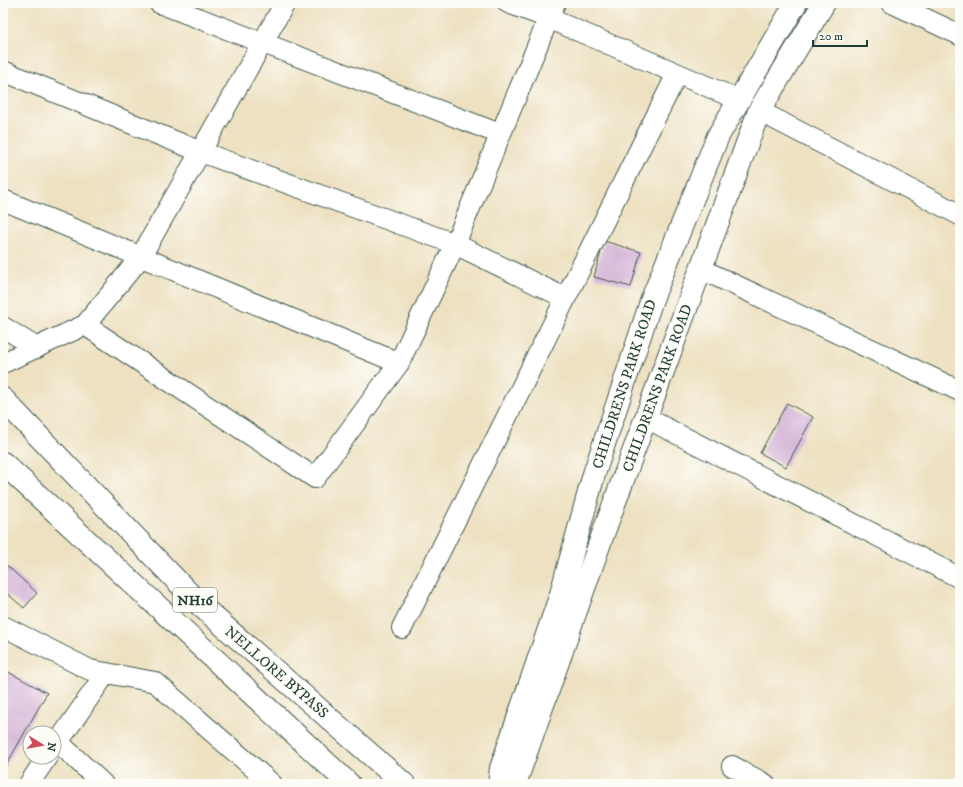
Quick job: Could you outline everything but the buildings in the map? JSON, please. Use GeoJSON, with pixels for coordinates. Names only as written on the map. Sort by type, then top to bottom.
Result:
{"type":"FeatureCollection","features":[{"type":"Feature","properties":{"kind":"main road","name":"CHILDRENS PARK ROAD"},"geometry":{"type":"LineString","coordinates":[[499,784],[502,768],[561,594],[594,474],[652,299],[718,136],[796,3]]}},
{"type":"Feature","properties":{"kind":"main road","name":"CHILDRENS PARK ROAD"},"geometry":{"type":"LineString","coordinates":[[515,784],[646,418],[759,111],[824,3]]}},
{"type":"Feature","properties":{"kind":"main road","name":"NELLORE BYPASS"},"geometry":{"type":"LineString","coordinates":[[3,399],[200,605],[404,784]]}},
{"type":"Feature","properties":{"kind":"main road","name":"NH16"},"geometry":{"type":"LineString","coordinates":[[3,463],[349,784]]}},
{"type":"Feature","properties":{"kind":"street"},"geometry":{"type":"LineString","coordinates":[[159,3],[500,134]]}},
{"type":"Feature","properties":{"kind":"street"},"geometry":{"type":"LineString","coordinates":[[3,364],[85,325],[140,258],[285,3]]}},
{"type":"Feature","properties":{"kind":"street"},"geometry":{"type":"LineString","coordinates":[[508,3],[552,11],[677,74],[739,100]]}},
{"type":"Feature","properties":{"kind":"street"},"geometry":{"type":"LineString","coordinates":[[892,3],[960,35]]}},
{"type":"Feature","properties":{"kind":"street"},"geometry":{"type":"LineString","coordinates":[[85,325],[315,478],[399,363],[455,244],[552,11]]}},
{"type":"Feature","properties":{"kind":"street"},"geometry":{"type":"LineString","coordinates":[[3,71],[200,152],[455,244],[565,298]]}},
{"type":"Feature","properties":{"kind":"street"},"geometry":{"type":"LineString","coordinates":[[402,628],[677,74]]}},
{"type":"Feature","properties":{"kind":"street"},"geometry":{"type":"LineString","coordinates":[[759,111],[960,215]]}},
{"type":"Feature","properties":{"kind":"street"},"geometry":{"type":"LineString","coordinates":[[3,200],[140,258],[399,363]]}},
{"type":"Feature","properties":{"kind":"street"},"geometry":{"type":"LineString","coordinates":[[701,269],[960,390]]}},
{"type":"Feature","properties":{"kind":"street"},"geometry":{"type":"LineString","coordinates":[[3,327],[37,348]]}},
{"type":"Feature","properties":{"kind":"street"},"geometry":{"type":"LineString","coordinates":[[646,418],[960,578]]}},
{"type":"Feature","properties":{"kind":"street"},"geometry":{"type":"LineString","coordinates":[[3,626],[90,670],[155,682],[272,784]]}},
{"type":"Feature","properties":{"kind":"street"},"geometry":{"type":"LineString","coordinates":[[62,736],[106,673]]}},
{"type":"Feature","properties":{"kind":"street"},"geometry":{"type":"LineString","coordinates":[[62,755],[102,784]]}},
{"type":"Feature","properties":{"kind":"street"},"geometry":{"type":"LineString","coordinates":[[29,784],[42,765]]}},
{"type":"Feature","properties":{"kind":"street"},"geometry":{"type":"LineString","coordinates":[[732,766],[765,784]]}}]}
